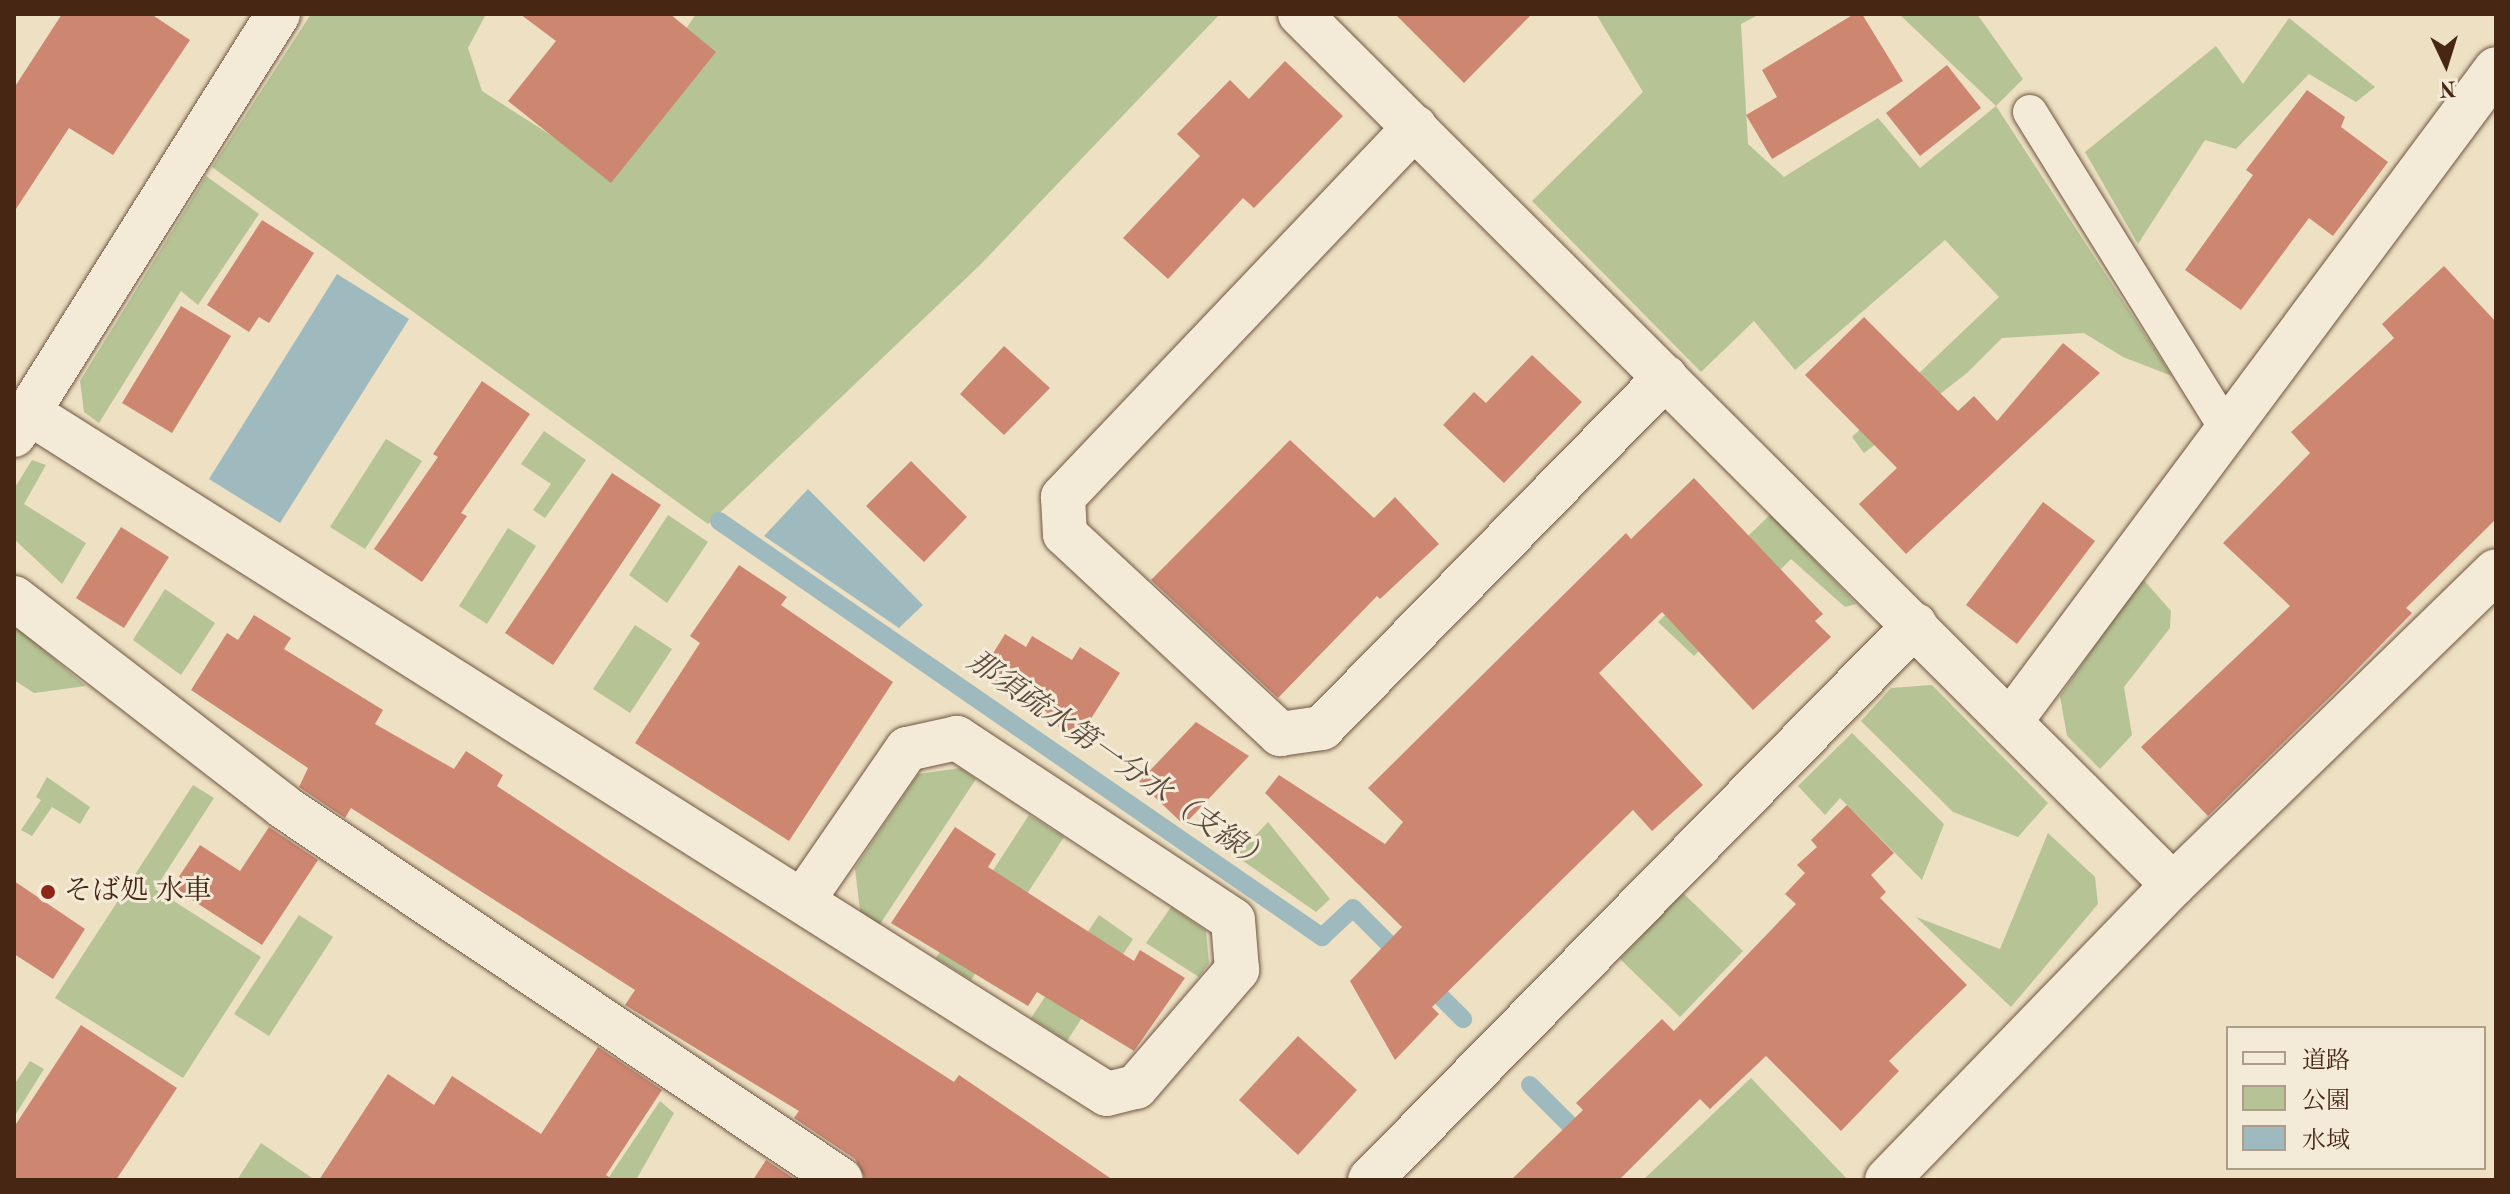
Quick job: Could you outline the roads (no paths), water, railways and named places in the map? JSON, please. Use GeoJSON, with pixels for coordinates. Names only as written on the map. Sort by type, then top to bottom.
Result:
{"type":"FeatureCollection","features":[{"type":"Feature","properties":{"kind":"street"},"geometry":{"type":"LineString","coordinates":[[278,14],[21,424],[803,900],[1107,1094],[1136,1087],[1237,970],[1233,920],[957,738],[907,749],[803,900]]}},
{"type":"Feature","properties":{"kind":"street"},"geometry":{"type":"LineString","coordinates":[[1319,20],[1415,127],[2012,719],[2173,885]]}},
{"type":"Feature","properties":{"kind":"street"},"geometry":{"type":"LineString","coordinates":[[2012,719],[2496,69]]}},
{"type":"Feature","properties":{"kind":"street"},"geometry":{"type":"LineString","coordinates":[[1415,127],[1063,497],[1065,534],[1280,734],[1322,728],[1666,377]]}},
{"type":"Feature","properties":{"kind":"street"},"geometry":{"type":"LineString","coordinates":[[1887,1180],[2173,885],[2496,571]]}},
{"type":"Feature","properties":{"kind":"street"},"geometry":{"type":"LineString","coordinates":[[14,598],[284,807],[841,1180]]}},
{"type":"Feature","properties":{"kind":"street"},"geometry":{"type":"LineString","coordinates":[[1370,1180],[1915,625]]}},
{"type":"Feature","properties":{"kind":"lane"},"geometry":{"type":"LineString","coordinates":[[2030,112],[2227,430]]}},
{"type":"Feature","properties":{"kind":"water"},"geometry":{"type":"Polygon","coordinates":[[[337,274],[409,319],[280,523],[209,479],[337,274]]]}},
{"type":"Feature","properties":{"kind":"water"},"geometry":{"type":"Polygon","coordinates":[[[808,489],[923,605],[899,628],[764,536],[808,489]]]}},
{"type":"Feature","properties":{"kind":"waterway","name":"那須疏水第一分水（支線）"},"geometry":{"type":"LineString","coordinates":[[719,521],[1322,937],[1353,908],[1405,960]]}},
{"type":"Feature","properties":{"kind":"waterway","name":"那須疏水第一分水（支線）"},"geometry":{"type":"LineString","coordinates":[[1425,981],[1463,1019]]}},
{"type":"Feature","properties":{"kind":"waterway","name":"那須疏水第一分水（支線）"},"geometry":{"type":"LineString","coordinates":[[1530,1085],[1586,1141]]}},
{"type":"Feature","properties":{"kind":"place","name":"そば処 水車"},"geometry":{"type":"Point","coordinates":[48,892]}}]}
